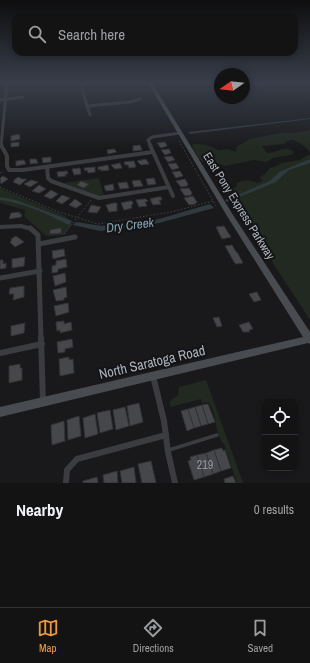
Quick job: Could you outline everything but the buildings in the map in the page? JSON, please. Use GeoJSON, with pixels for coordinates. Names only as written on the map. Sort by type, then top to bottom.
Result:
{"type":"FeatureCollection","features":[{"type":"Feature","properties":{"kind":"street"},"geometry":{"type":"LineString","coordinates":[[4,106],[0,146],[8,157],[7,166],[9,170],[16,171],[153,152]]}},
{"type":"Feature","properties":{"kind":"street"},"geometry":{"type":"LineString","coordinates":[[90,116],[87,106],[91,106]]}},
{"type":"Feature","properties":{"kind":"street","name":"East Pony Express Parkway"},"geometry":{"type":"LineString","coordinates":[[163,106],[179,135],[310,339]]}},
{"type":"Feature","properties":{"kind":"street"},"geometry":{"type":"LineString","coordinates":[[173,196],[148,141],[149,139],[179,135]]}},
{"type":"Feature","properties":{"kind":"street"},"geometry":{"type":"LineString","coordinates":[[47,167],[48,178],[51,181],[99,198],[169,187]]}},
{"type":"Feature","properties":{"kind":"street"},"geometry":{"type":"LineString","coordinates":[[0,227],[21,225],[30,228],[38,235],[44,402]]}},
{"type":"Feature","properties":{"kind":"street"},"geometry":{"type":"LineString","coordinates":[[39,244],[75,237]]}},
{"type":"Feature","properties":{"kind":"street"},"geometry":{"type":"LineString","coordinates":[[0,278],[40,271]]}},
{"type":"Feature","properties":{"kind":"street","name":"North Saratoga Road"},"geometry":{"type":"LineString","coordinates":[[0,412],[310,339]]}},
{"type":"Feature","properties":{"kind":"street"},"geometry":{"type":"LineString","coordinates":[[0,353],[42,344]]}},
{"type":"Feature","properties":{"kind":"street"},"geometry":{"type":"LineString","coordinates":[[153,376],[175,483]]}},
{"type":"Feature","properties":{"kind":"street"},"geometry":{"type":"LineString","coordinates":[[66,483],[66,475],[70,465],[77,459],[166,435]]}},
{"type":"Feature","properties":{"kind":"lane"},"geometry":{"type":"LineString","coordinates":[[168,450],[217,436]]}},
{"type":"Feature","properties":{"kind":"path"},"geometry":{"type":"LineString","coordinates":[[179,135],[216,206]]}},
{"type":"Feature","properties":{"kind":"path"},"geometry":{"type":"LineString","coordinates":[[0,173],[4,172]]}},
{"type":"Feature","properties":{"kind":"path"},"geometry":{"type":"LineString","coordinates":[[0,187],[59,212],[98,224],[171,212],[213,201]]}},
{"type":"Feature","properties":{"kind":"path"},"geometry":{"type":"LineString","coordinates":[[64,235],[91,200]]}},
{"type":"Feature","properties":{"kind":"shaded area"},"geometry":{"type":"Polygon","coordinates":[[[310,130],[310,152],[294,140],[287,141],[284,144],[262,146],[267,153],[288,149],[292,150],[294,153],[291,155],[273,158],[266,162],[254,160],[225,166],[215,163],[206,164],[199,159],[192,147],[193,144],[203,145],[218,150],[228,149],[236,152],[236,147],[250,139],[280,133],[295,133],[310,130]]]}},
{"type":"Feature","properties":{"kind":"shaded area"},"geometry":{"type":"Polygon","coordinates":[[[310,154],[310,320],[227,195],[227,190],[237,187],[237,183],[245,180],[257,183],[263,181],[260,177],[270,168],[281,163],[300,160],[310,154]]]}},
{"type":"Feature","properties":{"kind":"shaded area"},"geometry":{"type":"Polygon","coordinates":[[[99,178],[104,196],[97,196],[63,183],[99,178]]]}},
{"type":"Feature","properties":{"kind":"shaded area"},"geometry":{"type":"Polygon","coordinates":[[[0,188],[65,216],[73,223],[64,235],[46,236],[24,216],[25,210],[0,203],[0,188]]]}},
{"type":"Feature","properties":{"kind":"shaded area"},"geometry":{"type":"Polygon","coordinates":[[[206,380],[243,483],[237,483],[224,444],[219,435],[213,412],[208,402],[202,403],[201,399],[171,407],[169,402],[178,395],[179,387],[206,380]]]}},
{"type":"Feature","properties":{"kind":"water"},"geometry":{"type":"Polygon","coordinates":[[[310,118],[190,134],[188,132],[310,118]]]}},
{"type":"Feature","properties":{"kind":"water"},"geometry":{"type":"Polygon","coordinates":[[[310,159],[310,163],[289,170],[276,182],[227,202],[225,200],[270,181],[279,172],[310,159]]]}},
{"type":"Feature","properties":{"kind":"water"},"geometry":{"type":"Polygon","coordinates":[[[0,197],[16,200],[72,221],[69,225],[27,206],[0,200],[0,197]]]}},
{"type":"Feature","properties":{"kind":"water","name":"Dry Creek"},"geometry":{"type":"Polygon","coordinates":[[[210,204],[214,208],[159,223],[100,231],[73,225],[76,222],[102,226],[159,219],[210,204]]]}}]}
